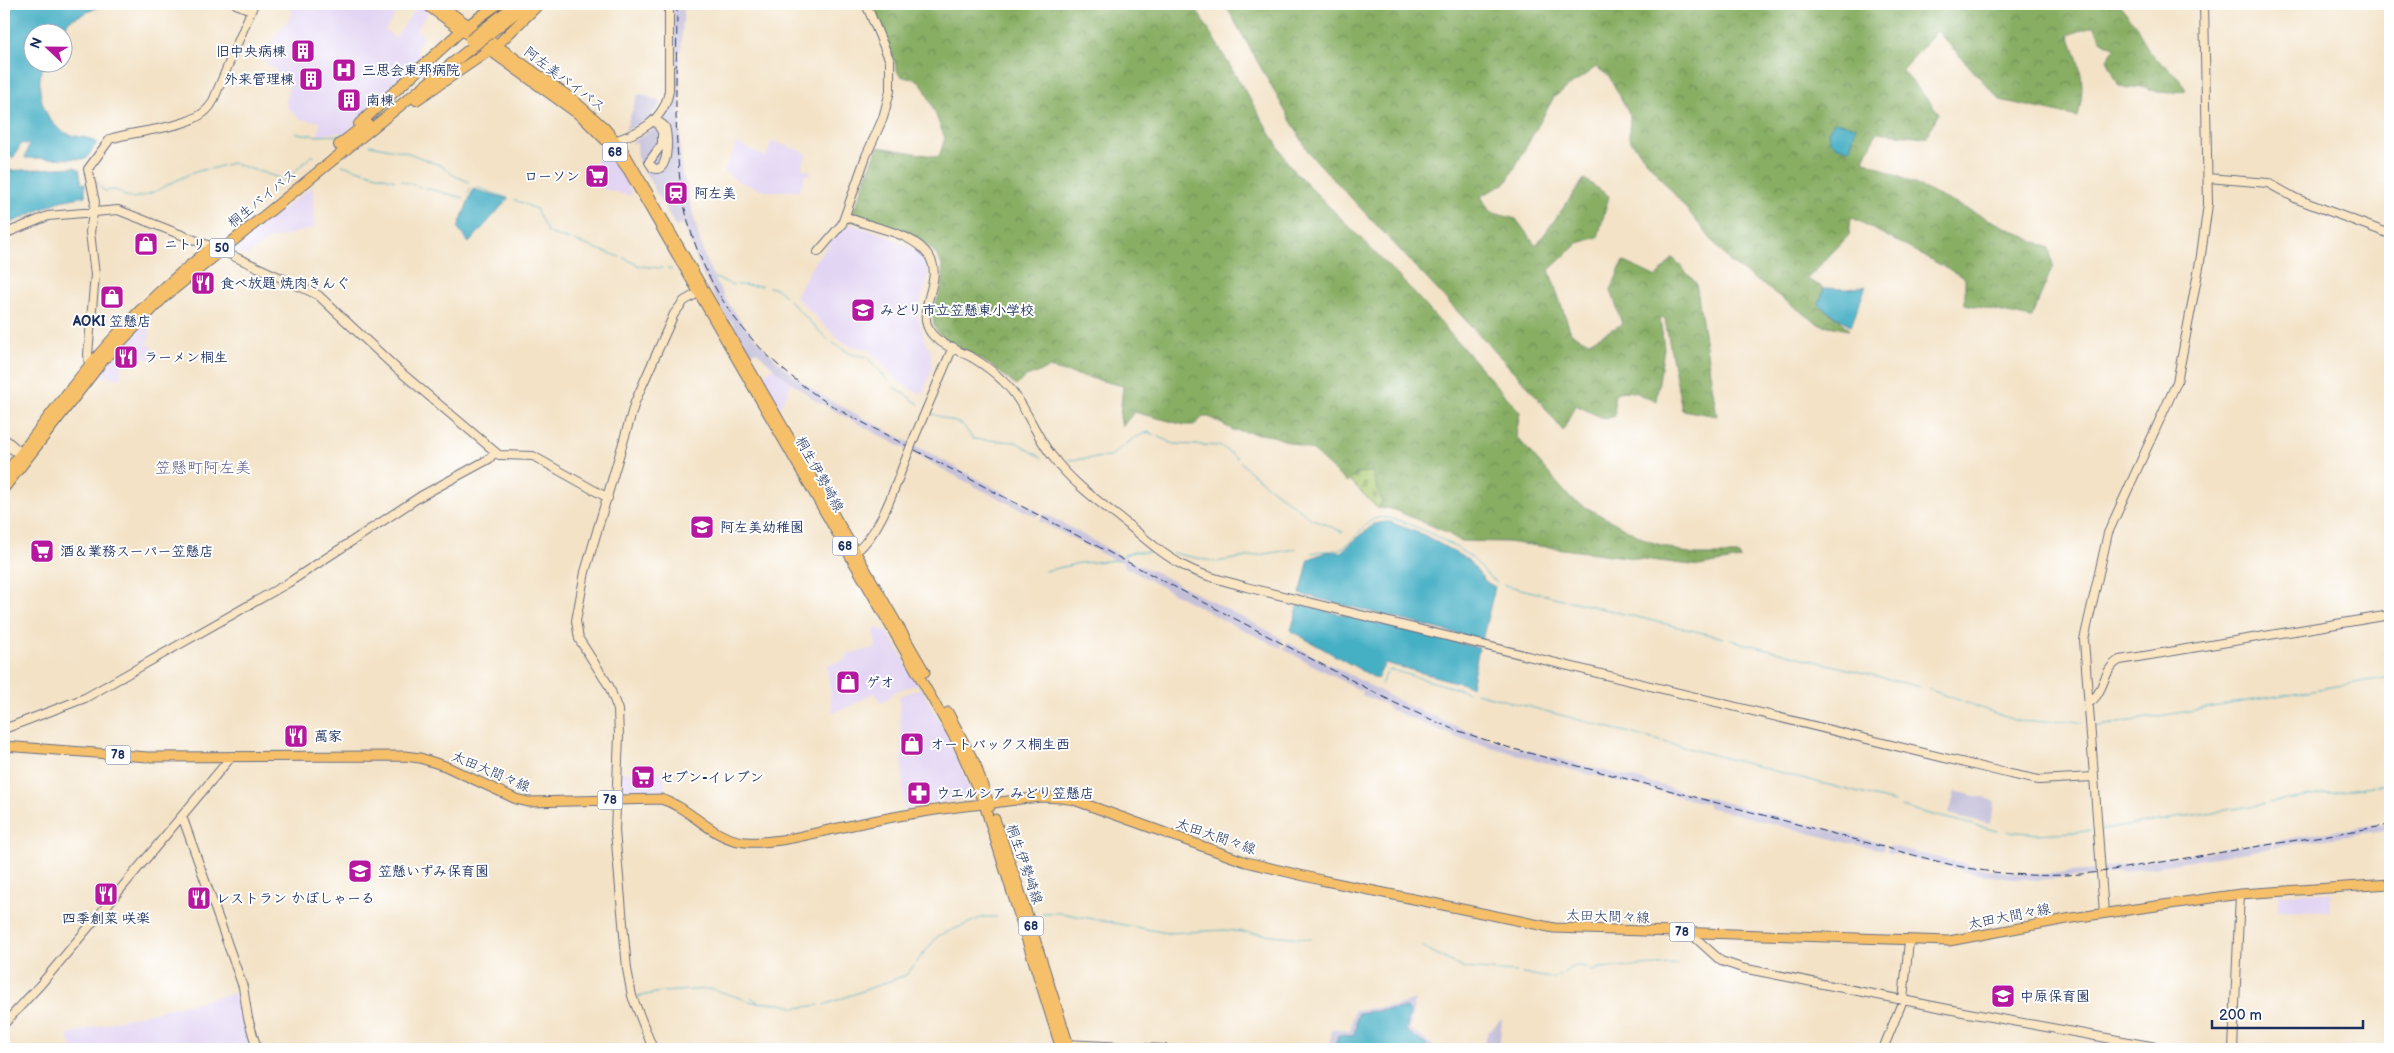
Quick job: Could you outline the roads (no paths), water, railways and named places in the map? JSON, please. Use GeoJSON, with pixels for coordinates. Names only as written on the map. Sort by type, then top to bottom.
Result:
{"type":"FeatureCollection","features":[{"type":"Feature","properties":{"kind":"highway","name":"50"},"geometry":{"type":"LineString","coordinates":[[349,136],[356,127],[466,27],[498,4]]}},
{"type":"Feature","properties":{"kind":"highway","name":"桐生バイパス"},"geometry":{"type":"LineString","coordinates":[[486,32],[516,4]]}},
{"type":"Feature","properties":{"kind":"highway","name":"桐生バイパス"},"geometry":{"type":"LineString","coordinates":[[216,248],[349,136],[486,32],[527,4]]}},
{"type":"Feature","properties":{"kind":"highway","name":"50"},"geometry":{"type":"LineString","coordinates":[[327,163],[352,148],[408,105],[494,47],[539,4]]}},
{"type":"Feature","properties":{"kind":"highway","name":"桐生バイパス"},"geometry":{"type":"LineString","coordinates":[[4,476],[23,456],[91,370],[152,299],[327,163],[473,42]]}},
{"type":"Feature","properties":{"kind":"highway","name":"桐生バイパス"},"geometry":{"type":"LineString","coordinates":[[4,488],[23,456]]}},
{"type":"Feature","properties":{"kind":"main road","name":"阿左美バイパス"},"geometry":{"type":"LineString","coordinates":[[425,4],[466,27]]}},
{"type":"Feature","properties":{"kind":"main road","name":"阿左美バイパス"},"geometry":{"type":"LineString","coordinates":[[439,4],[466,27],[584,108],[641,177],[702,291],[727,326]]}},
{"type":"Feature","properties":{"kind":"main road","name":"桐生伊勢崎線"},"geometry":{"type":"LineString","coordinates":[[702,291],[946,720],[986,804],[1018,885],[1065,1047]]}},
{"type":"Feature","properties":{"kind":"main road","name":"桐生伊勢崎線"},"geometry":{"type":"LineString","coordinates":[[727,326],[963,738],[976,765],[986,804]]}},
{"type":"Feature","properties":{"kind":"main road","name":"太田大間々線"},"geometry":{"type":"LineString","coordinates":[[4,746],[139,756],[405,756],[420,758],[445,766],[516,799],[528,802],[661,799],[681,808],[725,837],[745,842],[762,842],[898,816],[1034,797],[1064,798],[1246,862],[1521,923],[1554,928],[1909,941],[1959,940],[2104,913],[2240,894],[2390,884]]}},
{"type":"Feature","properties":{"kind":"street"},"geometry":{"type":"LineString","coordinates":[[91,370],[95,275],[90,232],[95,195],[87,172],[104,145],[112,138],[185,122],[206,112],[211,105],[253,7],[236,4]]}},
{"type":"Feature","properties":{"kind":"street"},"geometry":{"type":"LineString","coordinates":[[612,142],[645,128],[655,120],[664,107],[669,90],[668,4]]}},
{"type":"Feature","properties":{"kind":"street"},"geometry":{"type":"LineString","coordinates":[[818,252],[836,233],[845,216],[866,156],[883,118],[891,85],[888,55],[866,4]]}},
{"type":"Feature","properties":{"kind":"street"},"geometry":{"type":"LineString","coordinates":[[2104,913],[2084,640],[2108,533],[2177,382],[2204,236],[2208,178],[2204,4]]}},
{"type":"Feature","properties":{"kind":"street"},"geometry":{"type":"LineString","coordinates":[[655,120],[666,130],[665,164],[658,170],[653,168],[649,162],[662,144],[662,132],[655,120]]}},
{"type":"Feature","properties":{"kind":"street"},"geometry":{"type":"LineString","coordinates":[[2208,178],[2268,183],[2297,199],[2390,234]]}},
{"type":"Feature","properties":{"kind":"street"},"geometry":{"type":"LineString","coordinates":[[4,234],[48,216],[94,211],[123,211],[216,248],[318,296],[397,369],[501,456],[533,456],[608,498]]}},
{"type":"Feature","properties":{"kind":"street"},"geometry":{"type":"LineString","coordinates":[[845,216],[904,238],[919,246],[928,256],[934,274],[926,309],[926,324],[934,337],[982,364],[1008,386],[1026,410],[1052,457],[1080,486],[1162,552],[1200,573],[1246,587],[2010,774],[2039,780],[2093,777]]}},
{"type":"Feature","properties":{"kind":"street"},"geometry":{"type":"LineString","coordinates":[[653,1049],[628,981],[615,831],[619,736],[618,710],[609,686],[579,639],[576,626],[583,580],[608,498],[620,450],[638,395],[674,314],[684,301],[702,291]]}},
{"type":"Feature","properties":{"kind":"street"},"geometry":{"type":"LineString","coordinates":[[856,552],[865,544],[880,519],[953,347]]}},
{"type":"Feature","properties":{"kind":"street"},"geometry":{"type":"LineString","coordinates":[[4,438],[23,456]]}},
{"type":"Feature","properties":{"kind":"street"},"geometry":{"type":"LineString","coordinates":[[4,444],[23,456]]}},
{"type":"Feature","properties":{"kind":"street"},"geometry":{"type":"LineString","coordinates":[[4,729],[85,698],[288,583],[421,496],[489,458],[495,452]]}},
{"type":"Feature","properties":{"kind":"street"},"geometry":{"type":"LineString","coordinates":[[2088,703],[2095,698],[2110,667],[2120,660],[2390,615]]}},
{"type":"Feature","properties":{"kind":"street"},"geometry":{"type":"LineString","coordinates":[[4,1024],[41,984],[232,756]]}},
{"type":"Feature","properties":{"kind":"street"},"geometry":{"type":"LineString","coordinates":[[182,816],[243,987],[248,1018],[257,1049]]}},
{"type":"Feature","properties":{"kind":"street"},"geometry":{"type":"LineString","coordinates":[[2233,1049],[2240,894]]}},
{"type":"Feature","properties":{"kind":"street"},"geometry":{"type":"LineString","coordinates":[[1689,932],[1721,961],[1742,968],[2167,1049]]}},
{"type":"Feature","properties":{"kind":"street"},"geometry":{"type":"LineString","coordinates":[[1883,1049],[1903,1000],[1909,941]]}},
{"type":"Feature","properties":{"kind":"street"},"geometry":{"type":"LineString","coordinates":[[1065,1047],[1165,1049]]}},
{"type":"Feature","properties":{"kind":"water"},"geometry":{"type":"Polygon","coordinates":[[[4,4],[105,4],[68,22],[22,22],[22,72],[41,72],[40,91],[45,111],[56,126],[64,132],[97,143],[86,159],[25,158],[29,145],[22,143],[13,158],[4,157],[4,4]]]}},
{"type":"Feature","properties":{"kind":"water"},"geometry":{"type":"Polygon","coordinates":[[[1834,122],[1856,126],[1850,149],[1837,147],[1830,141],[1828,131],[1834,122]]]}},
{"type":"Feature","properties":{"kind":"water"},"geometry":{"type":"Polygon","coordinates":[[[75,167],[79,169],[82,184],[85,183],[85,196],[60,201],[8,224],[5,222],[4,171],[75,167]]]}},
{"type":"Feature","properties":{"kind":"water"},"geometry":{"type":"Polygon","coordinates":[[[473,189],[508,199],[469,243],[458,228],[473,189]]]}},
{"type":"Feature","properties":{"kind":"water"},"geometry":{"type":"Polygon","coordinates":[[[1866,286],[1851,326],[1819,305],[1824,288],[1848,289],[1866,286]]]}},
{"type":"Feature","properties":{"kind":"water"},"geometry":{"type":"Polygon","coordinates":[[[1390,522],[1424,535],[1468,560],[1486,582],[1495,587],[1482,640],[1300,594],[1309,559],[1326,552],[1341,552],[1374,524],[1390,522]]]}},
{"type":"Feature","properties":{"kind":"water"},"geometry":{"type":"Polygon","coordinates":[[[1299,604],[1479,648],[1471,686],[1385,663],[1377,679],[1293,632],[1291,630],[1299,604]]]}},
{"type":"Feature","properties":{"kind":"water"},"geometry":{"type":"Polygon","coordinates":[[[1407,1008],[1410,1012],[1406,1031],[1432,1049],[1335,1049],[1338,1035],[1354,1036],[1358,1013],[1407,1008]]]}},
{"type":"Feature","properties":{"kind":"waterway"},"geometry":{"type":"LineString","coordinates":[[296,133],[317,136],[342,135]]}},
{"type":"Feature","properties":{"kind":"waterway"},"geometry":{"type":"LineString","coordinates":[[370,145],[406,152],[442,166],[453,175],[469,182]]}},
{"type":"Feature","properties":{"kind":"waterway"},"geometry":{"type":"LineString","coordinates":[[211,169],[232,163],[286,180],[311,156],[314,156]]}},
{"type":"Feature","properties":{"kind":"waterway"},"geometry":{"type":"LineString","coordinates":[[342,165],[395,180]]}},
{"type":"Feature","properties":{"kind":"waterway"},"geometry":{"type":"LineString","coordinates":[[95,180],[104,191],[115,190],[133,198],[152,193],[189,174],[208,169]]}},
{"type":"Feature","properties":{"kind":"waterway"},"geometry":{"type":"LineString","coordinates":[[2249,178],[2260,179]]}},
{"type":"Feature","properties":{"kind":"waterway"},"geometry":{"type":"LineString","coordinates":[[401,181],[421,187]]}},
{"type":"Feature","properties":{"kind":"waterway"},"geometry":{"type":"LineString","coordinates":[[476,187],[508,198]]}},
{"type":"Feature","properties":{"kind":"waterway"},"geometry":{"type":"LineString","coordinates":[[425,188],[464,198]]}},
{"type":"Feature","properties":{"kind":"waterway"},"geometry":{"type":"LineString","coordinates":[[468,194],[470,188]]}},
{"type":"Feature","properties":{"kind":"waterway"},"geometry":{"type":"LineString","coordinates":[[515,200],[536,209],[548,233]]}},
{"type":"Feature","properties":{"kind":"waterway"},"geometry":{"type":"LineString","coordinates":[[551,234],[570,240]]}},
{"type":"Feature","properties":{"kind":"waterway"},"geometry":{"type":"LineString","coordinates":[[574,241],[620,257]]}},
{"type":"Feature","properties":{"kind":"waterway"},"geometry":{"type":"LineString","coordinates":[[624,258],[640,266],[662,268]]}},
{"type":"Feature","properties":{"kind":"waterway"},"geometry":{"type":"LineString","coordinates":[[667,268],[671,269]]}},
{"type":"Feature","properties":{"kind":"waterway"},"geometry":{"type":"LineString","coordinates":[[715,278],[733,285]]}},
{"type":"Feature","properties":{"kind":"waterway"},"geometry":{"type":"LineString","coordinates":[[737,285],[761,286]]}},
{"type":"Feature","properties":{"kind":"waterway"},"geometry":{"type":"LineString","coordinates":[[769,287],[777,289],[785,296]]}},
{"type":"Feature","properties":{"kind":"waterway"},"geometry":{"type":"LineString","coordinates":[[788,299],[828,340]]}},
{"type":"Feature","properties":{"kind":"waterway"},"geometry":{"type":"LineString","coordinates":[[833,343],[851,354],[867,357],[889,381]]}},
{"type":"Feature","properties":{"kind":"waterway"},"geometry":{"type":"LineString","coordinates":[[894,387],[919,404]]}},
{"type":"Feature","properties":{"kind":"waterway"},"geometry":{"type":"LineString","coordinates":[[933,414],[963,425],[973,439],[1016,442],[1042,458]]}},
{"type":"Feature","properties":{"kind":"waterway"},"geometry":{"type":"LineString","coordinates":[[1069,460],[1109,457],[1134,438],[1148,432],[1174,444],[1221,446],[1237,458]]}},
{"type":"Feature","properties":{"kind":"waterway"},"geometry":{"type":"LineString","coordinates":[[1240,461],[1250,472],[1310,518],[1343,532]]}},
{"type":"Feature","properties":{"kind":"waterway"},"geometry":{"type":"LineString","coordinates":[[1312,553],[1344,547],[1369,522],[1374,519],[1383,518],[1409,524],[1453,546],[1472,558],[1496,582]]}},
{"type":"Feature","properties":{"kind":"waterway"},"geometry":{"type":"LineString","coordinates":[[1172,553],[1216,562],[1296,549]]}},
{"type":"Feature","properties":{"kind":"waterway"},"geometry":{"type":"LineString","coordinates":[[1122,556],[1134,552],[1150,552]]}},
{"type":"Feature","properties":{"kind":"waterway"},"geometry":{"type":"LineString","coordinates":[[1045,571],[1080,563],[1119,560]]}},
{"type":"Feature","properties":{"kind":"waterway"},"geometry":{"type":"LineString","coordinates":[[1504,585],[1724,638]]}},
{"type":"Feature","properties":{"kind":"waterway"},"geometry":{"type":"LineString","coordinates":[[1731,640],[1920,687]]}},
{"type":"Feature","properties":{"kind":"waterway"},"geometry":{"type":"LineString","coordinates":[[1381,684],[1388,671],[1392,670],[1468,692]]}},
{"type":"Feature","properties":{"kind":"waterway"},"geometry":{"type":"LineString","coordinates":[[2094,727],[2390,677]]}},
{"type":"Feature","properties":{"kind":"waterway"},"geometry":{"type":"LineString","coordinates":[[1928,689],[2017,721],[2074,721],[2082,723]]}},
{"type":"Feature","properties":{"kind":"waterway"},"geometry":{"type":"LineString","coordinates":[[1476,693],[1894,802]]}},
{"type":"Feature","properties":{"kind":"waterway"},"geometry":{"type":"LineString","coordinates":[[2269,803],[2390,783]]}},
{"type":"Feature","properties":{"kind":"waterway"},"geometry":{"type":"LineString","coordinates":[[2101,830],[2264,804]]}},
{"type":"Feature","properties":{"kind":"waterway"},"geometry":{"type":"LineString","coordinates":[[1901,807],[1997,831]]}},
{"type":"Feature","properties":{"kind":"waterway"},"geometry":{"type":"LineString","coordinates":[[2008,831],[2037,834],[2090,831]]}},
{"type":"Feature","properties":{"kind":"waterway"},"geometry":{"type":"LineString","coordinates":[[1042,913],[1061,913],[1167,933],[1224,930],[1311,939]]}},
{"type":"Feature","properties":{"kind":"waterway"},"geometry":{"type":"LineString","coordinates":[[824,1005],[906,975],[938,936],[983,917],[997,917]]}},
{"type":"Feature","properties":{"kind":"waterway"},"geometry":{"type":"LineString","coordinates":[[1423,947],[1463,968],[1516,972]]}},
{"type":"Feature","properties":{"kind":"waterway"},"geometry":{"type":"LineString","coordinates":[[1522,973],[1555,977],[1577,966],[1596,971],[1598,968],[1677,964]]}},
{"type":"Feature","properties":{"kind":"waterway"},"geometry":{"type":"LineString","coordinates":[[637,997],[660,992],[712,989],[753,1002],[783,1004],[796,1008],[819,1005]]}},
{"type":"Feature","properties":{"kind":"waterway"},"geometry":{"type":"LineString","coordinates":[[751,997],[758,1002]]}},
{"type":"Feature","properties":{"kind":"railway"},"geometry":{"type":"LineString","coordinates":[[677,4],[676,101],[678,159],[683,200],[693,237],[707,273],[726,305],[749,335],[775,362],[805,387],[839,410],[1395,703],[1450,728],[1510,748],[1940,862],[1999,873],[2059,875],[2100,872],[2390,825]]}},
{"type":"Feature","properties":{"kind":"place","name":"旧中央病棟"},"geometry":{"type":"Point","coordinates":[303,51]}},
{"type":"Feature","properties":{"kind":"place","name":"三思会東邦病院"},"geometry":{"type":"Point","coordinates":[344,70]}},
{"type":"Feature","properties":{"kind":"place","name":"外来管理棟"},"geometry":{"type":"Point","coordinates":[311,79]}},
{"type":"Feature","properties":{"kind":"place","name":"南棟"},"geometry":{"type":"Point","coordinates":[349,100]}},
{"type":"Feature","properties":{"kind":"place","name":"ローソン"},"geometry":{"type":"Point","coordinates":[597,176]}},
{"type":"Feature","properties":{"kind":"place","name":"阿左美"},"geometry":{"type":"Point","coordinates":[676,193]}},
{"type":"Feature","properties":{"kind":"place","name":"ニトリ"},"geometry":{"type":"Point","coordinates":[146,244]}},
{"type":"Feature","properties":{"kind":"place","name":"食べ放題 焼肉きんぐ"},"geometry":{"type":"Point","coordinates":[203,283]}},
{"type":"Feature","properties":{"kind":"place","name":"AOKI 笠懸店"},"geometry":{"type":"Point","coordinates":[112,297]}},
{"type":"Feature","properties":{"kind":"place","name":"みどり市立笠懸東小学校"},"geometry":{"type":"Point","coordinates":[863,310]}},
{"type":"Feature","properties":{"kind":"place","name":"ラーメン桐生"},"geometry":{"type":"Point","coordinates":[126,357]}},
{"type":"Feature","properties":{"kind":"place","name":"阿左美幼稚園"},"geometry":{"type":"Point","coordinates":[702,527]}},
{"type":"Feature","properties":{"kind":"place","name":"酒＆業務スーパー笠懸店"},"geometry":{"type":"Point","coordinates":[42,551]}},
{"type":"Feature","properties":{"kind":"place","name":"ゲオ"},"geometry":{"type":"Point","coordinates":[848,682]}},
{"type":"Feature","properties":{"kind":"place","name":"萬家"},"geometry":{"type":"Point","coordinates":[296,736]}},
{"type":"Feature","properties":{"kind":"place","name":"オートバックス桐生西"},"geometry":{"type":"Point","coordinates":[912,744]}},
{"type":"Feature","properties":{"kind":"place","name":"セブン-イレブン"},"geometry":{"type":"Point","coordinates":[643,777]}},
{"type":"Feature","properties":{"kind":"place","name":"ウエルシア みどり笠懸店"},"geometry":{"type":"Point","coordinates":[919,793]}},
{"type":"Feature","properties":{"kind":"place","name":"笠懸いずみ保育園"},"geometry":{"type":"Point","coordinates":[360,871]}},
{"type":"Feature","properties":{"kind":"place","name":"四季創菜 咲楽"},"geometry":{"type":"Point","coordinates":[106,894]}},
{"type":"Feature","properties":{"kind":"place","name":"レストラン かぼしゃーる"},"geometry":{"type":"Point","coordinates":[199,898]}},
{"type":"Feature","properties":{"kind":"place","name":"中原保育園"},"geometry":{"type":"Point","coordinates":[2003,996]}},
{"type":"Feature","properties":{"kind":"district","name":"笠懸町阿左美"},"geometry":{"type":"Point","coordinates":[203,467]}}]}
